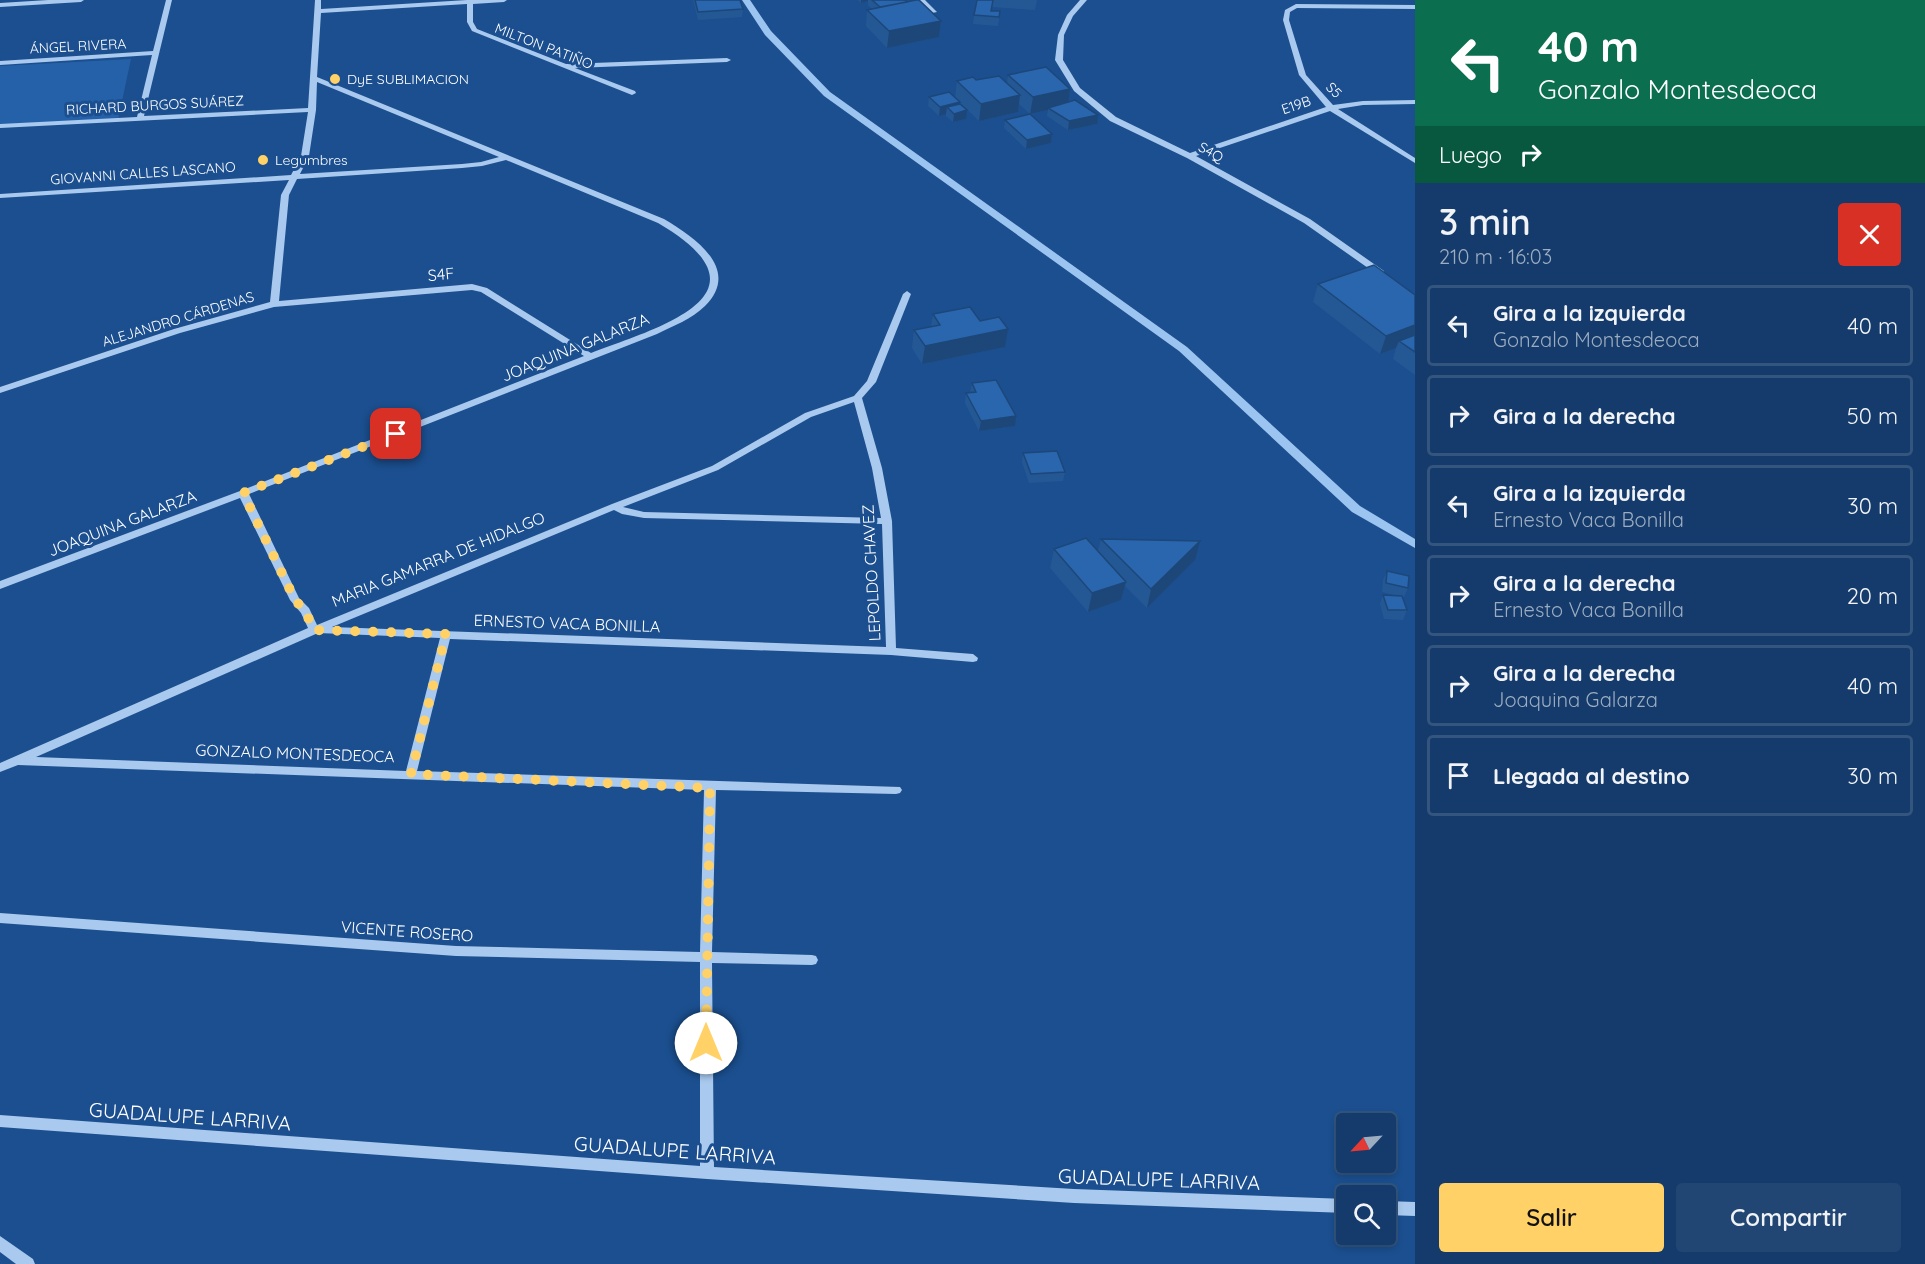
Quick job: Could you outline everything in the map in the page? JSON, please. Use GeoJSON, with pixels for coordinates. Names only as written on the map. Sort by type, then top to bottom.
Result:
{"type":"FeatureCollection","features":[{"type":"Feature","properties":{"kind":"street"},"geometry":{"type":"LineString","coordinates":[[0,5],[81,0]]}},
{"type":"Feature","properties":{"kind":"street"},"geometry":{"type":"LineString","coordinates":[[140,119],[169,0]]}},
{"type":"Feature","properties":{"kind":"street","name":"ALEJANDRO CÁRDENAS"},"geometry":{"type":"LineString","coordinates":[[0,390],[177,331],[274,304],[285,195],[305,156],[312,110],[318,0]]}},
{"type":"Feature","properties":{"kind":"street"},"geometry":{"type":"LineString","coordinates":[[318,11],[504,0]]}},
{"type":"Feature","properties":{"kind":"street"},"geometry":{"type":"LineString","coordinates":[[921,0],[934,12]]}},
{"type":"Feature","properties":{"kind":"street","name":"S4Q"},"geometry":{"type":"LineString","coordinates":[[1084,0],[1070,15],[1061,35],[1059,60],[1077,89],[1113,119],[1190,156],[1307,221],[1386,276]]}},
{"type":"Feature","properties":{"kind":"street","name":"MILTON PATIÑO"},"geometry":{"type":"LineString","coordinates":[[470,1],[470,22],[474,30],[632,93]]}},
{"type":"Feature","properties":{"kind":"street","name":"S5"},"geometry":{"type":"LineString","coordinates":[[1415,7],[1296,6],[1287,11],[1286,20],[1303,75],[1331,108],[1415,161]]}},
{"type":"Feature","properties":{"kind":"street","name":"ÁNGEL RIVERA"},"geometry":{"type":"LineString","coordinates":[[0,63],[157,53]]}},
{"type":"Feature","properties":{"kind":"street"},"geometry":{"type":"LineString","coordinates":[[566,67],[727,60]]}},
{"type":"Feature","properties":{"kind":"street","name":"JOAQUINA GALARZA"},"geometry":{"type":"LineString","coordinates":[[0,585],[243,493],[654,332],[695,309],[704,302],[713,287],[715,273],[712,265],[696,245],[661,221],[503,158],[314,78]]}},
{"type":"Feature","properties":{"kind":"street","name":"E19B"},"geometry":{"type":"LineString","coordinates":[[1190,156],[1331,108],[1364,103],[1415,102]]}},
{"type":"Feature","properties":{"kind":"street","name":"RICHARD BURGOS SUÁREZ"},"geometry":{"type":"LineString","coordinates":[[0,126],[312,110]]}},
{"type":"Feature","properties":{"kind":"street","name":"GIOVANNI CALLES LASCANO"},"geometry":{"type":"LineString","coordinates":[[0,196],[462,166],[482,164],[503,158]]}},
{"type":"Feature","properties":{"kind":"street","name":"S4F"},"geometry":{"type":"LineString","coordinates":[[274,304],[476,288],[484,290],[591,357]]}},
{"type":"Feature","properties":{"kind":"street"},"geometry":{"type":"LineString","coordinates":[[857,398],[871,382],[907,294]]}},
{"type":"Feature","properties":{"kind":"street","name":"MARIA GAMARRA DE HIDALGO"},"geometry":{"type":"LineString","coordinates":[[0,768],[314,630],[615,506],[715,468],[808,416],[857,398]]}},
{"type":"Feature","properties":{"kind":"street","name":"LEPOLDO CHAVEZ"},"geometry":{"type":"LineString","coordinates":[[857,398],[877,468],[886,521],[891,651]]}},
{"type":"Feature","properties":{"kind":"street"},"geometry":{"type":"LineString","coordinates":[[243,493],[295,600],[305,611],[314,630]]}},
{"type":"Feature","properties":{"kind":"street"},"geometry":{"type":"LineString","coordinates":[[615,506],[622,511],[644,515],[886,521]]}},
{"type":"Feature","properties":{"kind":"street","name":"ERNESTO VACA BONILLA"},"geometry":{"type":"LineString","coordinates":[[314,630],[891,651],[973,658]]}},
{"type":"Feature","properties":{"kind":"street"},"geometry":{"type":"LineString","coordinates":[[411,774],[446,634]]}},
{"type":"Feature","properties":{"kind":"street","name":"GONZALO MONTESDEOCA"},"geometry":{"type":"LineString","coordinates":[[16,761],[411,774],[710,788],[896,790]]}},
{"type":"Feature","properties":{"kind":"street"},"geometry":{"type":"LineString","coordinates":[[707,1173],[706,956],[710,788]]}},
{"type":"Feature","properties":{"kind":"street","name":"VICENTE ROSERO"},"geometry":{"type":"LineString","coordinates":[[0,918],[456,951],[812,960]]}},
{"type":"Feature","properties":{"kind":"street","name":"GUADALUPE LARRIVA"},"geometry":{"type":"LineString","coordinates":[[0,1121],[707,1173],[1074,1196],[1336,1206]]}},
{"type":"Feature","properties":{"kind":"street"},"geometry":{"type":"LineString","coordinates":[[1396,1208],[1415,1209]]}},
{"type":"Feature","properties":{"kind":"street"},"geometry":{"type":"LineString","coordinates":[[0,1243],[28,1264]]}},
{"type":"Feature","properties":{"kind":"shaded area"},"geometry":{"type":"Polygon","coordinates":[[[131,59],[118,120],[0,128],[0,66],[131,59]]]}},
{"type":"Feature","properties":{"kind":"building"},"geometry":{"type":"Polygon","coordinates":[[[695,0],[740,0],[743,9],[698,12],[695,0]]]}},
{"type":"Feature","properties":{"kind":"building"},"geometry":{"type":"Polygon","coordinates":[[[872,0],[905,0],[907,2],[880,7],[872,0]]]}},
{"type":"Feature","properties":{"kind":"building"},"geometry":{"type":"Polygon","coordinates":[[[919,0],[941,21],[889,31],[867,10],[919,0]]]}},
{"type":"Feature","properties":{"kind":"building"},"geometry":{"type":"Polygon","coordinates":[[[977,0],[993,0],[991,11],[1000,11],[999,17],[974,15],[977,0]]]}},
{"type":"Feature","properties":{"kind":"building"},"geometry":{"type":"Polygon","coordinates":[[[1046,67],[1070,89],[1033,97],[1008,75],[1046,67]]]}},
{"type":"Feature","properties":{"kind":"building"},"geometry":{"type":"Polygon","coordinates":[[[999,76],[1020,95],[981,104],[957,81],[973,77],[976,80],[999,76]]]}},
{"type":"Feature","properties":{"kind":"building"},"geometry":{"type":"Polygon","coordinates":[[[949,92],[960,102],[940,107],[929,97],[949,92]]]}},
{"type":"Feature","properties":{"kind":"building"},"geometry":{"type":"Polygon","coordinates":[[[1075,100],[1098,115],[1069,121],[1048,108],[1075,100]]]}},
{"type":"Feature","properties":{"kind":"building"},"geometry":{"type":"Polygon","coordinates":[[[960,104],[967,110],[954,114],[947,107],[960,104]]]}},
{"type":"Feature","properties":{"kind":"building"},"geometry":{"type":"Polygon","coordinates":[[[1030,114],[1052,134],[1027,140],[1005,120],[1030,114]]]}},
{"type":"Feature","properties":{"kind":"building"},"geometry":{"type":"Polygon","coordinates":[[[1374,265],[1415,295],[1415,325],[1386,336],[1318,284],[1374,265]]]}},
{"type":"Feature","properties":{"kind":"building"},"geometry":{"type":"Polygon","coordinates":[[[970,307],[980,321],[999,317],[1008,329],[925,346],[914,330],[940,325],[933,314],[970,307]]]}},
{"type":"Feature","properties":{"kind":"building"},"geometry":{"type":"Polygon","coordinates":[[[1415,335],[1415,352],[1399,341],[1415,335]]]}},
{"type":"Feature","properties":{"kind":"building"},"geometry":{"type":"Polygon","coordinates":[[[996,380],[1016,416],[981,421],[966,393],[976,392],[972,383],[996,380]]]}},
{"type":"Feature","properties":{"kind":"building"},"geometry":{"type":"Polygon","coordinates":[[[1057,451],[1065,472],[1031,474],[1023,453],[1057,451]]]}},
{"type":"Feature","properties":{"kind":"building"},"geometry":{"type":"Polygon","coordinates":[[[1086,538],[1126,582],[1092,593],[1054,549],[1086,538]]]}},
{"type":"Feature","properties":{"kind":"building"},"geometry":{"type":"Polygon","coordinates":[[[1101,539],[1200,541],[1151,589],[1101,539]]]}},
{"type":"Feature","properties":{"kind":"building"},"geometry":{"type":"Polygon","coordinates":[[[1387,571],[1409,576],[1408,588],[1386,583],[1387,571]]]}},
{"type":"Feature","properties":{"kind":"building"},"geometry":{"type":"Polygon","coordinates":[[[1383,595],[1402,596],[1407,610],[1388,610],[1383,595]]]}},
{"type":"Feature","properties":{"kind":"waterway"},"geometry":{"type":"LineString","coordinates":[[746,0],[768,33],[827,94],[1183,349],[1356,509],[1415,544]]}},
{"type":"Feature","properties":{"kind":"place","name":"DyE SUBLIMACION"},"geometry":{"type":"Point","coordinates":[335,79]}},
{"type":"Feature","properties":{"kind":"place","name":"Legumbres"},"geometry":{"type":"Point","coordinates":[263,160]}},
{"type":"Feature","properties":{"kind":"route"},"geometry":{"type":"LineString","coordinates":[[396,434],[243,493],[295,600],[305,611],[314,630],[446,634],[411,774],[710,788],[706,1043]]}}]}
